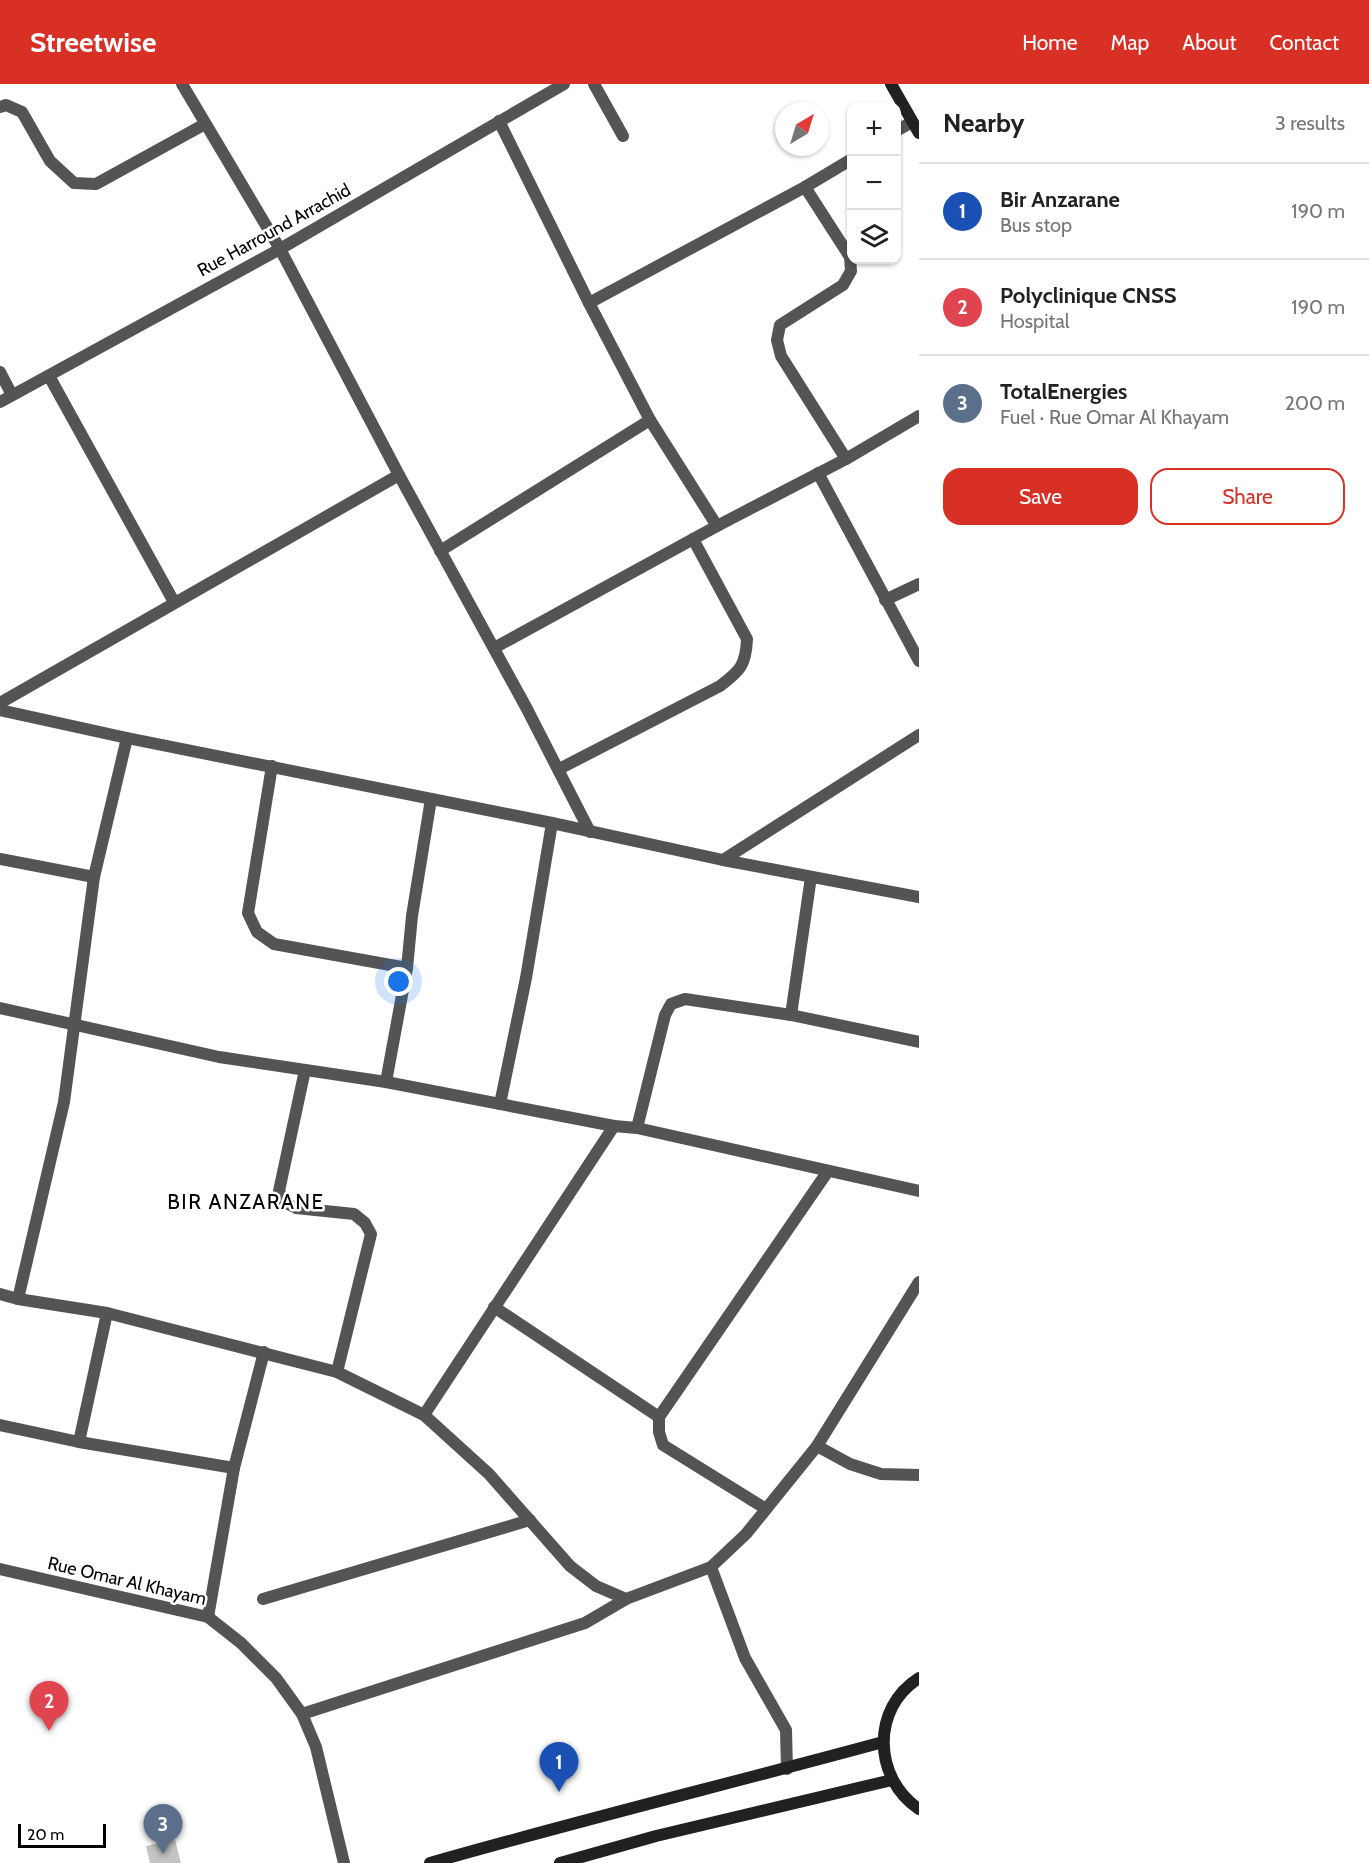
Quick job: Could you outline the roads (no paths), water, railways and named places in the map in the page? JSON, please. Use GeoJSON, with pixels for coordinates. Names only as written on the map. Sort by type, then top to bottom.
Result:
{"type":"FeatureCollection","features":[{"type":"Feature","properties":{"kind":"main road"},"geometry":{"type":"LineString","coordinates":[[891,84],[919,133]]}},
{"type":"Feature","properties":{"kind":"main road"},"geometry":{"type":"LineString","coordinates":[[919,1678],[900,1694],[891,1708],[885,1725],[883,1742],[885,1761],[892,1780],[900,1793],[919,1809]]}},
{"type":"Feature","properties":{"kind":"main road"},"geometry":{"type":"LineString","coordinates":[[430,1863],[620,1810],[787,1769],[883,1742]]}},
{"type":"Feature","properties":{"kind":"main road"},"geometry":{"type":"LineString","coordinates":[[560,1863],[718,1821],[892,1780]]}},
{"type":"Feature","properties":{"kind":"street"},"geometry":{"type":"LineString","coordinates":[[182,84],[280,249],[590,832]]}},
{"type":"Feature","properties":{"kind":"street","name":"Rue Harround Arrachid"},"geometry":{"type":"LineString","coordinates":[[0,402],[280,249],[564,84]]}},
{"type":"Feature","properties":{"kind":"street"},"geometry":{"type":"LineString","coordinates":[[594,84],[623,136]]}},
{"type":"Feature","properties":{"kind":"street"},"geometry":{"type":"LineString","coordinates":[[0,107],[6,105],[22,112],[50,161],[74,183],[96,184],[206,124]]}},
{"type":"Feature","properties":{"kind":"street"},"geometry":{"type":"LineString","coordinates":[[499,122],[650,420],[717,526]]}},
{"type":"Feature","properties":{"kind":"street"},"geometry":{"type":"LineString","coordinates":[[901,129],[912,122]]}},
{"type":"Feature","properties":{"kind":"street"},"geometry":{"type":"LineString","coordinates":[[589,303],[805,188],[847,162]]}},
{"type":"Feature","properties":{"kind":"street"},"geometry":{"type":"LineString","coordinates":[[805,188],[850,257],[851,271],[843,285],[780,325],[777,340],[781,356],[846,459]]}},
{"type":"Feature","properties":{"kind":"street"},"geometry":{"type":"LineString","coordinates":[[0,372],[12,395]]}},
{"type":"Feature","properties":{"kind":"street"},"geometry":{"type":"LineString","coordinates":[[49,375],[174,602]]}},
{"type":"Feature","properties":{"kind":"street"},"geometry":{"type":"LineString","coordinates":[[494,648],[717,526],[846,459],[919,416]]}},
{"type":"Feature","properties":{"kind":"street"},"geometry":{"type":"LineString","coordinates":[[440,551],[650,420]]}},
{"type":"Feature","properties":{"kind":"street"},"geometry":{"type":"LineString","coordinates":[[818,473],[919,661]]}},
{"type":"Feature","properties":{"kind":"street"},"geometry":{"type":"LineString","coordinates":[[0,703],[399,475]]}},
{"type":"Feature","properties":{"kind":"street"},"geometry":{"type":"LineString","coordinates":[[559,770],[720,686],[737,673],[746,656],[747,639],[693,539]]}},
{"type":"Feature","properties":{"kind":"street"},"geometry":{"type":"LineString","coordinates":[[885,600],[919,584]]}},
{"type":"Feature","properties":{"kind":"street"},"geometry":{"type":"LineString","coordinates":[[0,710],[723,860],[919,897]]}},
{"type":"Feature","properties":{"kind":"street"},"geometry":{"type":"LineString","coordinates":[[723,860],[919,735]]}},
{"type":"Feature","properties":{"kind":"street"},"geometry":{"type":"LineString","coordinates":[[18,1299],[64,1102],[94,877],[127,738]]}},
{"type":"Feature","properties":{"kind":"street"},"geometry":{"type":"LineString","coordinates":[[272,766],[248,913],[257,932],[274,944],[407,968]]}},
{"type":"Feature","properties":{"kind":"street"},"geometry":{"type":"LineString","coordinates":[[386,1082],[407,968],[412,916],[430,798]]}},
{"type":"Feature","properties":{"kind":"street"},"geometry":{"type":"LineString","coordinates":[[500,1104],[526,978],[552,823]]}},
{"type":"Feature","properties":{"kind":"street"},"geometry":{"type":"LineString","coordinates":[[0,859],[94,877]]}},
{"type":"Feature","properties":{"kind":"street"},"geometry":{"type":"LineString","coordinates":[[791,1015],[811,877]]}},
{"type":"Feature","properties":{"kind":"street"},"geometry":{"type":"LineString","coordinates":[[637,1128],[665,1015],[671,1004],[685,999],[791,1015],[919,1042]]}},
{"type":"Feature","properties":{"kind":"street"},"geometry":{"type":"LineString","coordinates":[[0,1008],[219,1057],[386,1082],[614,1126],[637,1128],[919,1191]]}},
{"type":"Feature","properties":{"kind":"street"},"geometry":{"type":"LineString","coordinates":[[305,1070],[279,1191],[284,1202],[296,1208],[354,1214],[365,1223],[371,1234],[337,1372]]}},
{"type":"Feature","properties":{"kind":"street"},"geometry":{"type":"LineString","coordinates":[[424,1415],[614,1126]]}},
{"type":"Feature","properties":{"kind":"street"},"geometry":{"type":"LineString","coordinates":[[766,1509],[663,1445],[659,1432],[659,1417],[828,1171]]}},
{"type":"Feature","properties":{"kind":"street"},"geometry":{"type":"LineString","coordinates":[[302,1714],[585,1623],[626,1599],[711,1567],[746,1534],[817,1446],[919,1282]]}},
{"type":"Feature","properties":{"kind":"street"},"geometry":{"type":"LineString","coordinates":[[0,1294],[107,1313],[337,1372],[424,1415],[489,1474],[570,1566],[596,1586],[626,1599]]}},
{"type":"Feature","properties":{"kind":"street"},"geometry":{"type":"LineString","coordinates":[[494,1307],[659,1417]]}},
{"type":"Feature","properties":{"kind":"street"},"geometry":{"type":"LineString","coordinates":[[79,1442],[107,1313]]}},
{"type":"Feature","properties":{"kind":"street"},"geometry":{"type":"LineString","coordinates":[[208,1617],[234,1468],[264,1352]]}},
{"type":"Feature","properties":{"kind":"street"},"geometry":{"type":"LineString","coordinates":[[0,1425],[79,1442],[234,1468]]}},
{"type":"Feature","properties":{"kind":"street"},"geometry":{"type":"LineString","coordinates":[[817,1446],[850,1464],[880,1474],[919,1475]]}},
{"type":"Feature","properties":{"kind":"street"},"geometry":{"type":"LineString","coordinates":[[263,1599],[530,1520]]}},
{"type":"Feature","properties":{"kind":"street"},"geometry":{"type":"LineString","coordinates":[[711,1567],[745,1658],[786,1730],[787,1769]]}},
{"type":"Feature","properties":{"kind":"street","name":"Rue Omar Al Khayam"},"geometry":{"type":"LineString","coordinates":[[0,1569],[208,1617],[241,1643],[276,1678],[302,1714],[316,1747],[344,1863]]}},
{"type":"Feature","properties":{"kind":"place","name":"Polyclinique CNSS"},"geometry":{"type":"Point","coordinates":[49,1731]}},
{"type":"Feature","properties":{"kind":"place","name":"Bir Anzarane"},"geometry":{"type":"Point","coordinates":[559,1792]}},
{"type":"Feature","properties":{"kind":"place","name":"TotalEnergies"},"geometry":{"type":"Point","coordinates":[163,1854]}},
{"type":"Feature","properties":{"kind":"district","name":"BIR ANZARANE"},"geometry":{"type":"Point","coordinates":[246,1202]}}]}
